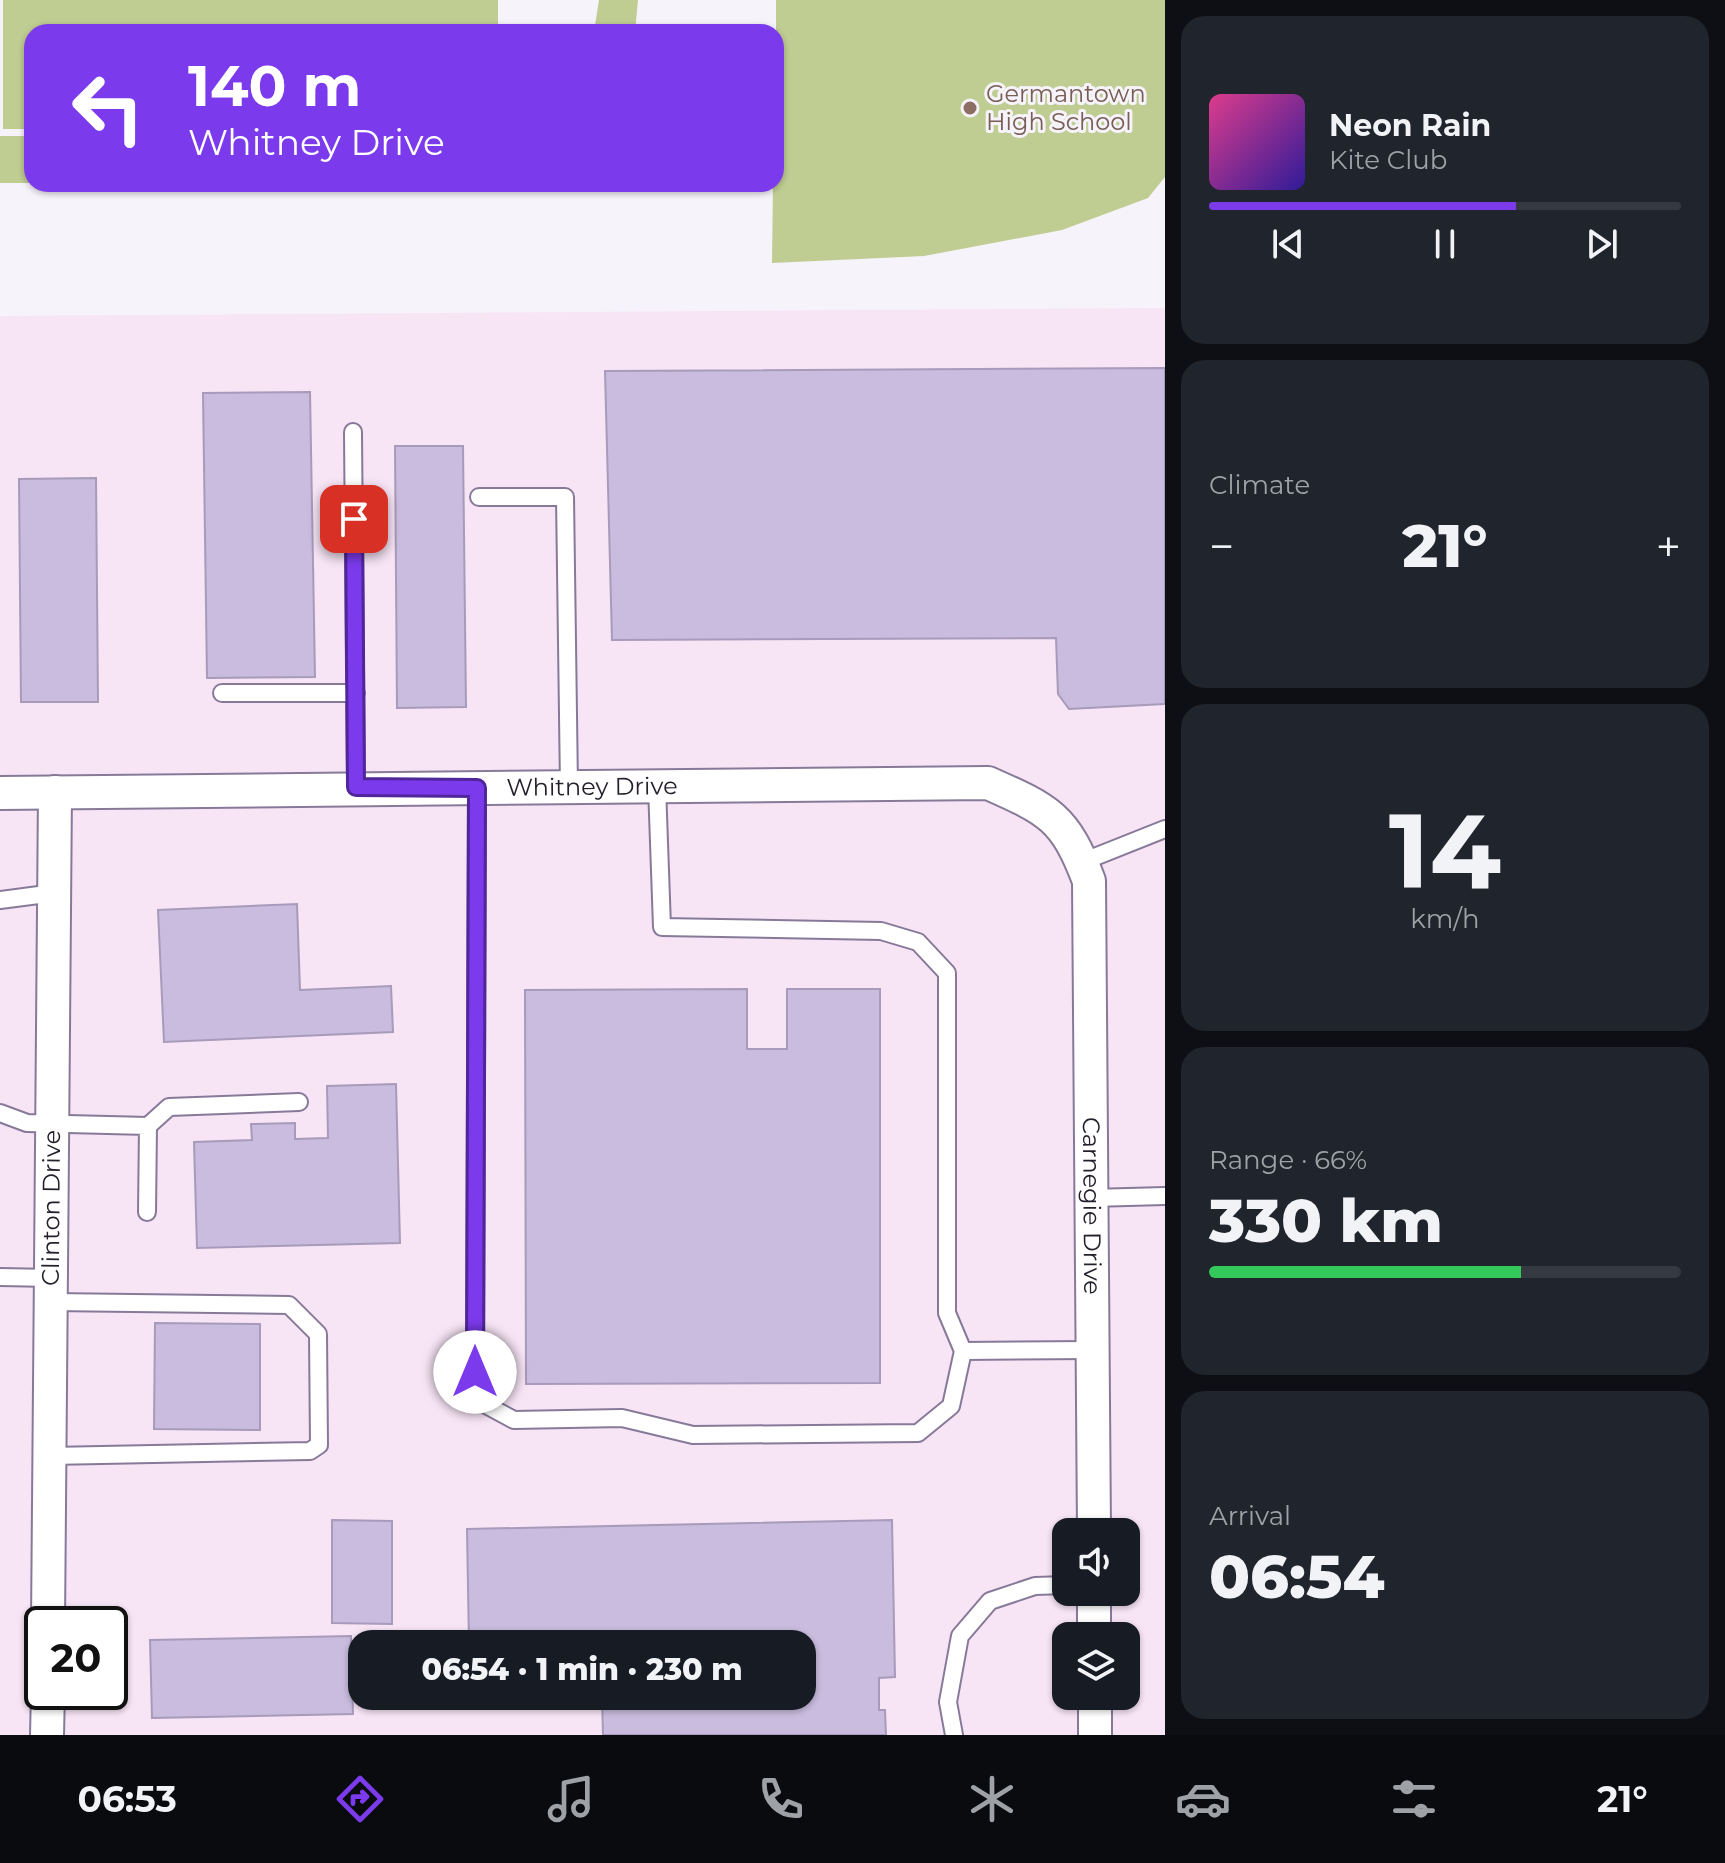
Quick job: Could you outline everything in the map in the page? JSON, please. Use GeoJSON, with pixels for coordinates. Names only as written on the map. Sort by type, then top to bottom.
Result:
{"type":"FeatureCollection","features":[{"type":"Feature","properties":{"kind":"street","name":"Whitney Drive"},"geometry":{"type":"LineString","coordinates":[[0,793],[988,783],[1041,807],[1074,842],[1086,872]]}},
{"type":"Feature","properties":{"kind":"street","name":"Clinton Drive"},"geometry":{"type":"LineString","coordinates":[[48,1606],[55,792]]}},
{"type":"Feature","properties":{"kind":"street","name":"Carnegie Drive"},"geometry":{"type":"LineString","coordinates":[[1086,872],[1094,1518]]}},
{"type":"Feature","properties":{"kind":"street"},"geometry":{"type":"LineString","coordinates":[[47,1735],[48,1710]]}},
{"type":"Feature","properties":{"kind":"street"},"geometry":{"type":"LineString","coordinates":[[1095,1710],[1095,1735]]}},
{"type":"Feature","properties":{"kind":"lane"},"geometry":{"type":"LineString","coordinates":[[353,432],[356,787]]}},
{"type":"Feature","properties":{"kind":"lane"},"geometry":{"type":"LineString","coordinates":[[479,497],[565,497],[569,787]]}},
{"type":"Feature","properties":{"kind":"lane"},"geometry":{"type":"LineString","coordinates":[[222,693],[356,693]]}},
{"type":"Feature","properties":{"kind":"lane"},"geometry":{"type":"LineString","coordinates":[[477,788],[475,1372],[488,1406],[514,1420],[622,1418],[693,1435],[918,1433],[951,1406],[963,1351],[947,1313],[947,973],[918,942],[881,931],[662,927],[657,786]]}},
{"type":"Feature","properties":{"kind":"lane"},"geometry":{"type":"LineString","coordinates":[[1086,872],[1165,829]]}},
{"type":"Feature","properties":{"kind":"lane"},"geometry":{"type":"LineString","coordinates":[[0,900],[54,893]]}},
{"type":"Feature","properties":{"kind":"lane"},"geometry":{"type":"LineString","coordinates":[[0,1113],[27,1123],[148,1126],[169,1107],[299,1102]]}},
{"type":"Feature","properties":{"kind":"lane"},"geometry":{"type":"LineString","coordinates":[[147,1212],[148,1126]]}},
{"type":"Feature","properties":{"kind":"lane"},"geometry":{"type":"LineString","coordinates":[[1091,1198],[1165,1196]]}},
{"type":"Feature","properties":{"kind":"lane"},"geometry":{"type":"LineString","coordinates":[[0,1277],[51,1290],[289,1305],[318,1334],[319,1445],[310,1451],[50,1456]]}},
{"type":"Feature","properties":{"kind":"lane"},"geometry":{"type":"LineString","coordinates":[[963,1351],[1092,1350]]}},
{"type":"Feature","properties":{"kind":"lane"},"geometry":{"type":"LineString","coordinates":[[954,1735],[948,1702],[960,1636],[990,1601],[1035,1586],[1052,1585]]}},
{"type":"Feature","properties":{"kind":"shaded area"},"geometry":{"type":"Polygon","coordinates":[[[1165,308],[1165,1735],[0,1735],[0,316],[1165,308]]]}},
{"type":"Feature","properties":{"kind":"green space"},"geometry":{"type":"Polygon","coordinates":[[[3,0],[498,0],[498,24],[24,24],[24,129],[3,129],[3,0]]]}},
{"type":"Feature","properties":{"kind":"green space"},"geometry":{"type":"Polygon","coordinates":[[[599,0],[638,0],[636,24],[595,24],[599,0]]]}},
{"type":"Feature","properties":{"kind":"green space"},"geometry":{"type":"Polygon","coordinates":[[[776,0],[1165,0],[1165,177],[1148,198],[1062,230],[924,256],[772,263],[773,192],[784,192],[784,24],[776,24],[776,0]]]}},
{"type":"Feature","properties":{"kind":"green space"},"geometry":{"type":"Polygon","coordinates":[[[0,136],[24,136],[24,183],[0,183],[0,136]]]}},
{"type":"Feature","properties":{"kind":"building"},"geometry":{"type":"Polygon","coordinates":[[[1165,368],[1165,704],[1069,709],[1058,694],[1056,638],[612,640],[605,371],[1165,368]]]}},
{"type":"Feature","properties":{"kind":"building"},"geometry":{"type":"Polygon","coordinates":[[[310,392],[315,677],[207,678],[203,393],[310,392]]]}},
{"type":"Feature","properties":{"kind":"building"},"geometry":{"type":"Polygon","coordinates":[[[395,446],[463,446],[466,707],[397,708],[395,446]]]}},
{"type":"Feature","properties":{"kind":"building"},"geometry":{"type":"Polygon","coordinates":[[[96,478],[98,702],[21,702],[19,479],[96,478]]]}},
{"type":"Feature","properties":{"kind":"building"},"geometry":{"type":"Polygon","coordinates":[[[297,904],[300,990],[391,986],[393,1032],[164,1042],[158,910],[297,904]]]}},
{"type":"Feature","properties":{"kind":"building"},"geometry":{"type":"Polygon","coordinates":[[[747,989],[747,1049],[787,1049],[787,989],[880,989],[880,1383],[526,1384],[525,990],[747,989]]]}},
{"type":"Feature","properties":{"kind":"building"},"geometry":{"type":"Polygon","coordinates":[[[396,1084],[400,1243],[197,1248],[194,1142],[252,1140],[251,1124],[295,1123],[295,1139],[328,1138],[327,1086],[396,1084]]]}},
{"type":"Feature","properties":{"kind":"building"},"geometry":{"type":"Polygon","coordinates":[[[155,1323],[260,1324],[260,1430],[154,1429],[155,1323]]]}},
{"type":"Feature","properties":{"kind":"building"},"geometry":{"type":"Polygon","coordinates":[[[332,1520],[392,1521],[392,1624],[332,1623],[332,1520]]]}},
{"type":"Feature","properties":{"kind":"building"},"geometry":{"type":"Polygon","coordinates":[[[892,1520],[895,1677],[879,1678],[879,1710],[885,1710],[886,1735],[603,1735],[602,1710],[816,1710],[816,1630],[469,1630],[467,1529],[892,1520]]]}},
{"type":"Feature","properties":{"kind":"building"},"geometry":{"type":"Polygon","coordinates":[[[348,1636],[348,1710],[353,1710],[353,1714],[152,1718],[150,1640],[348,1636]]]}},
{"type":"Feature","properties":{"kind":"place","name":"Germantown High School"},"geometry":{"type":"Point","coordinates":[970,108]}},
{"type":"Feature","properties":{"kind":"route"},"geometry":{"type":"LineString","coordinates":[[354,519],[356,787],[477,788],[475,1372]]}}]}
